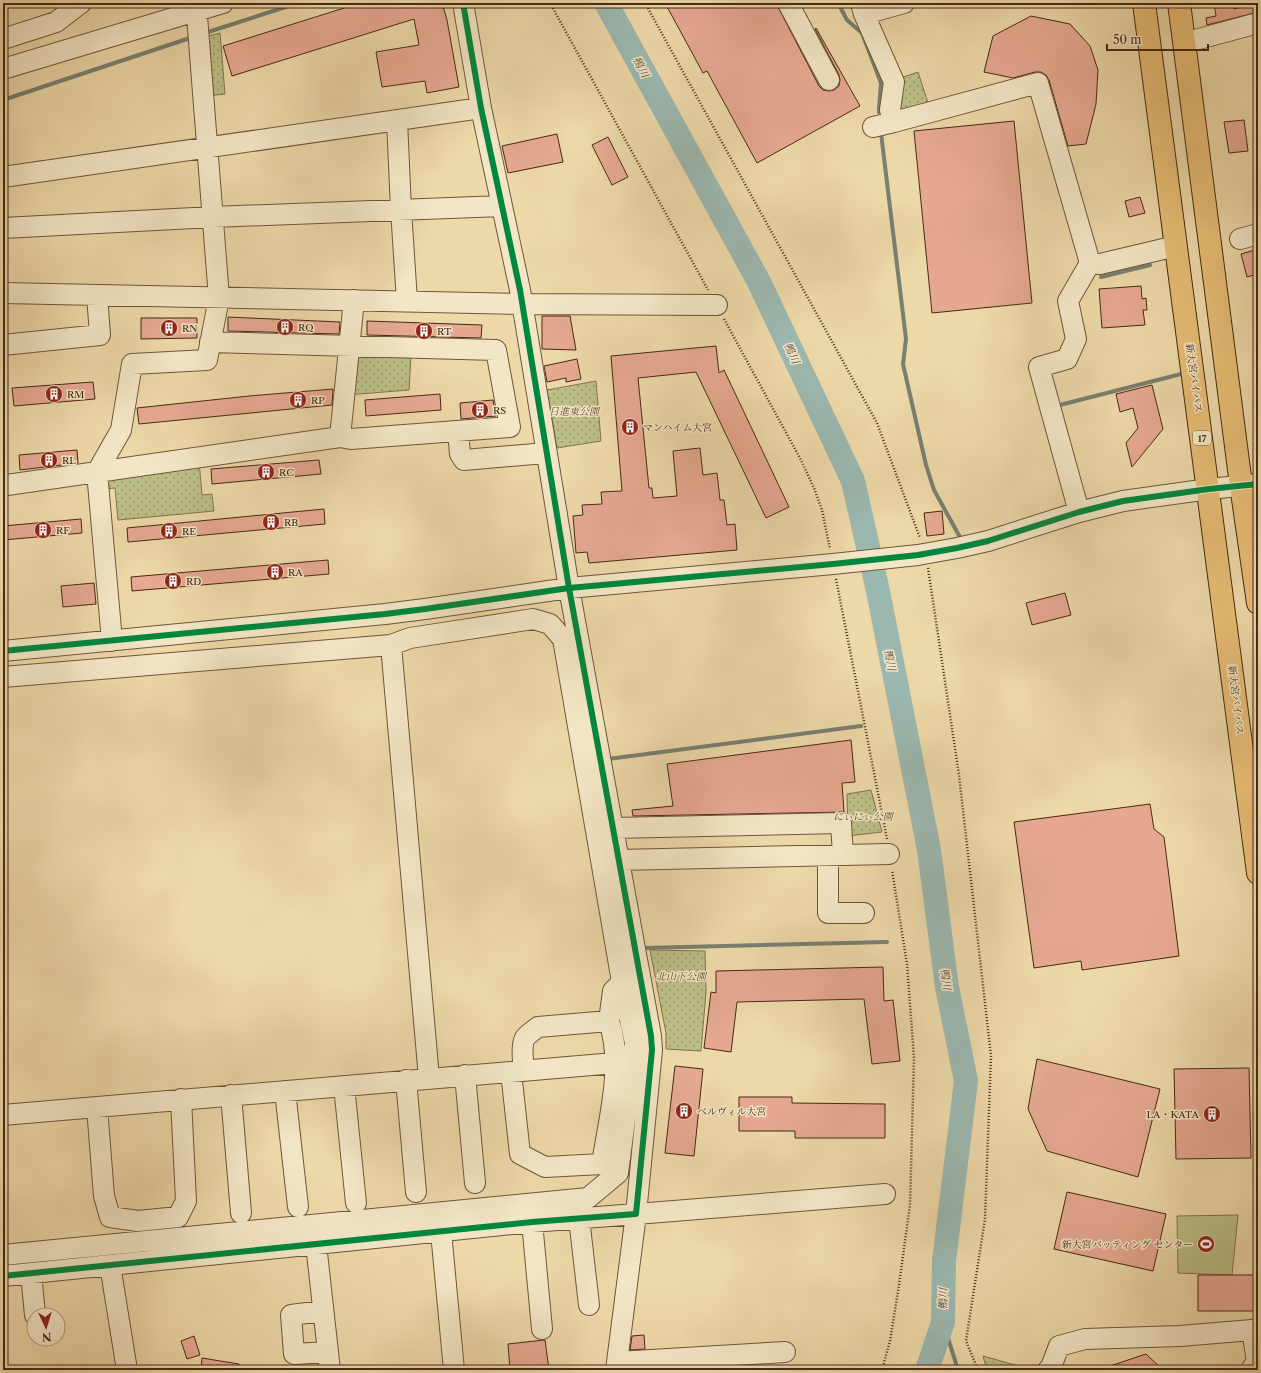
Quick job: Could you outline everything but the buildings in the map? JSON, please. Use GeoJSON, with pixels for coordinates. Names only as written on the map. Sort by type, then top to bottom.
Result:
{"type":"FeatureCollection","features":[{"type":"Feature","properties":{"kind":"highway","name":"新大宮バイパス"},"geometry":{"type":"LineString","coordinates":[[1144,3],[1209,489],[1258,873]]}},
{"type":"Feature","properties":{"kind":"highway"},"geometry":{"type":"LineString","coordinates":[[1179,3],[1249,485],[1258,603]]}},
{"type":"Feature","properties":{"kind":"street"},"geometry":{"type":"LineString","coordinates":[[3,39],[56,22],[81,3]]}},
{"type":"Feature","properties":{"kind":"street"},"geometry":{"type":"LineString","coordinates":[[3,69],[196,7],[223,3]]}},
{"type":"Feature","properties":{"kind":"street"},"geometry":{"type":"LineString","coordinates":[[463,3],[481,108],[520,290],[569,588],[652,1043],[636,1214],[616,1366],[747,1362],[785,1352]]}},
{"type":"Feature","properties":{"kind":"street"},"geometry":{"type":"LineString","coordinates":[[788,3],[829,80]]}},
{"type":"Feature","properties":{"kind":"street"},"geometry":{"type":"LineString","coordinates":[[894,122],[890,110],[894,82],[863,8],[904,3]]}},
{"type":"Feature","properties":{"kind":"street"},"geometry":{"type":"LineString","coordinates":[[112,641],[97,472],[121,430],[132,364],[207,360],[219,298],[196,7]]}},
{"type":"Feature","properties":{"kind":"street"},"geometry":{"type":"LineString","coordinates":[[1184,43],[1258,23]]}},
{"type":"Feature","properties":{"kind":"street"},"geometry":{"type":"LineString","coordinates":[[872,127],[1038,83],[1090,263],[1068,301],[1076,339],[1066,359],[1038,367],[1079,512]]}},
{"type":"Feature","properties":{"kind":"street"},"geometry":{"type":"LineString","coordinates":[[3,177],[481,108]]}},
{"type":"Feature","properties":{"kind":"street"},"geometry":{"type":"LineString","coordinates":[[397,120],[400,210],[407,301]]}},
{"type":"Feature","properties":{"kind":"street"},"geometry":{"type":"LineString","coordinates":[[3,228],[213,217],[502,206]]}},
{"type":"Feature","properties":{"kind":"street"},"geometry":{"type":"LineString","coordinates":[[1090,263],[1100,264],[1176,246]]}},
{"type":"Feature","properties":{"kind":"street"},"geometry":{"type":"LineString","coordinates":[[3,293],[522,304],[717,306]]}},
{"type":"Feature","properties":{"kind":"street"},"geometry":{"type":"LineString","coordinates":[[3,345],[100,334],[97,295]]}},
{"type":"Feature","properties":{"kind":"street"},"geometry":{"type":"LineString","coordinates":[[340,437],[354,300]]}},
{"type":"Feature","properties":{"kind":"street"},"geometry":{"type":"LineString","coordinates":[[7,485],[340,437],[351,439],[510,426],[496,350],[210,342]]}},
{"type":"Feature","properties":{"kind":"street"},"geometry":{"type":"LineString","coordinates":[[458,431],[460,454],[464,460],[546,453]]}},
{"type":"Feature","properties":{"kind":"street"},"geometry":{"type":"LineString","coordinates":[[3,651],[398,612],[569,588],[837,564],[922,554],[988,541],[1079,512],[1123,501],[1249,485]]}},
{"type":"Feature","properties":{"kind":"street"},"geometry":{"type":"LineString","coordinates":[[3,677],[391,645],[410,638],[533,619],[550,624],[563,639],[622,982],[635,1043],[618,1173],[588,1198],[3,1255]]}},
{"type":"Feature","properties":{"kind":"street"},"geometry":{"type":"LineString","coordinates":[[391,645],[429,1078]]}},
{"type":"Feature","properties":{"kind":"street"},"geometry":{"type":"LineString","coordinates":[[613,828],[841,823],[828,913],[864,913]]}},
{"type":"Feature","properties":{"kind":"street"},"geometry":{"type":"LineString","coordinates":[[618,860],[889,854]]}},
{"type":"Feature","properties":{"kind":"street"},"geometry":{"type":"LineString","coordinates":[[609,1021],[538,1028],[524,1039],[523,1058],[518,1071],[520,1154],[544,1167],[602,1164],[615,1082],[613,1034],[609,1021],[613,991],[622,982]]}},
{"type":"Feature","properties":{"kind":"street"},"geometry":{"type":"LineString","coordinates":[[3,1115],[615,1063]]}},
{"type":"Feature","properties":{"kind":"street"},"geometry":{"type":"LineString","coordinates":[[465,1075],[475,1183]]}},
{"type":"Feature","properties":{"kind":"street"},"geometry":{"type":"LineString","coordinates":[[406,1080],[416,1192]]}},
{"type":"Feature","properties":{"kind":"street"},"geometry":{"type":"LineString","coordinates":[[344,1086],[356,1203]]}},
{"type":"Feature","properties":{"kind":"street"},"geometry":{"type":"LineString","coordinates":[[285,1091],[298,1207]]}},
{"type":"Feature","properties":{"kind":"street"},"geometry":{"type":"LineString","coordinates":[[231,1095],[241,1213]]}},
{"type":"Feature","properties":{"kind":"street"},"geometry":{"type":"LineString","coordinates":[[97,1107],[104,1196],[110,1217],[138,1221],[178,1216],[186,1201],[181,1099]]}},
{"type":"Feature","properties":{"kind":"street"},"geometry":{"type":"LineString","coordinates":[[3,1276],[532,1222],[885,1194]]}},
{"type":"Feature","properties":{"kind":"street"},"geometry":{"type":"LineString","coordinates":[[579,1218],[589,1305]]}},
{"type":"Feature","properties":{"kind":"street"},"geometry":{"type":"LineString","coordinates":[[532,1222],[542,1329]]}},
{"type":"Feature","properties":{"kind":"street"},"geometry":{"type":"LineString","coordinates":[[441,1232],[454,1370]]}},
{"type":"Feature","properties":{"kind":"street"},"geometry":{"type":"LineString","coordinates":[[316,1244],[329,1361],[294,1354],[290,1315],[323,1311]]}},
{"type":"Feature","properties":{"kind":"street"},"geometry":{"type":"LineString","coordinates":[[110,1265],[127,1370]]}},
{"type":"Feature","properties":{"kind":"street"},"geometry":{"type":"LineString","coordinates":[[32,1273],[34,1307]]}},
{"type":"Feature","properties":{"kind":"street"},"geometry":{"type":"LineString","coordinates":[[1048,1370],[1051,1367],[1058,1346],[1085,1339],[1180,1336],[1252,1330],[1257,1361],[1251,1370]]}},
{"type":"Feature","properties":{"kind":"path"},"geometry":{"type":"LineString","coordinates":[[550,3],[801,460],[822,510],[837,564],[889,854],[907,964],[914,1058],[910,1206],[891,1334],[882,1370]]}},
{"type":"Feature","properties":{"kind":"path"},"geometry":{"type":"LineString","coordinates":[[645,3],[877,423],[922,554],[959,775],[991,1056],[985,1219],[966,1341],[978,1370]]}},
{"type":"Feature","properties":{"kind":"green space"},"geometry":{"type":"Polygon","coordinates":[[[220,33],[225,94],[207,96],[202,38],[220,33]]]}},
{"type":"Feature","properties":{"kind":"green space"},"geometry":{"type":"Polygon","coordinates":[[[918,72],[930,109],[895,119],[898,79],[918,72]]]}},
{"type":"Feature","properties":{"kind":"green space"},"geometry":{"type":"Polygon","coordinates":[[[352,353],[411,356],[409,390],[347,395],[352,353]]]}},
{"type":"Feature","properties":{"kind":"green space","name":"日進東公園"},"geometry":{"type":"Polygon","coordinates":[[[596,381],[601,441],[557,448],[547,390],[596,381]]]}},
{"type":"Feature","properties":{"kind":"green space"},"geometry":{"type":"Polygon","coordinates":[[[199,461],[202,495],[212,494],[214,511],[118,520],[115,488],[105,489],[104,474],[199,461]]]}},
{"type":"Feature","properties":{"kind":"green space","name":"にぃにぃ公園"},"geometry":{"type":"Polygon","coordinates":[[[871,790],[882,832],[848,836],[847,794],[871,790]]]}},
{"type":"Feature","properties":{"kind":"green space","name":"北山下公園"},"geometry":{"type":"Polygon","coordinates":[[[650,950],[705,951],[706,992],[701,1051],[666,1049],[666,1033],[650,950]]]}},
{"type":"Feature","properties":{"kind":"green space","name":"新大宮バッティング センター"},"geometry":{"type":"Polygon","coordinates":[[[1238,1215],[1232,1275],[1178,1273],[1177,1216],[1238,1215]]]}},
{"type":"Feature","properties":{"kind":"green space"},"geometry":{"type":"Polygon","coordinates":[[[983,1356],[1033,1370],[987,1370],[983,1356]]]}},
{"type":"Feature","properties":{"kind":"waterway"},"geometry":{"type":"LineString","coordinates":[[205,33],[298,3]]}},
{"type":"Feature","properties":{"kind":"waterway","name":"鴨川"},"geometry":{"type":"LineString","coordinates":[[606,3],[759,282],[853,481],[878,591],[929,850],[947,987],[966,1081],[944,1261],[943,1322],[927,1370]]}},
{"type":"Feature","properties":{"kind":"waterway"},"geometry":{"type":"LineString","coordinates":[[838,3],[847,20],[862,33],[881,83],[879,109],[880,120]]}},
{"type":"Feature","properties":{"kind":"waterway"},"geometry":{"type":"LineString","coordinates":[[3,100],[193,37]]}},
{"type":"Feature","properties":{"kind":"waterway"},"geometry":{"type":"LineString","coordinates":[[881,133],[906,339],[903,364],[926,465],[934,490],[961,539]]}},
{"type":"Feature","properties":{"kind":"waterway"},"geometry":{"type":"LineString","coordinates":[[1101,277],[1150,265]]}},
{"type":"Feature","properties":{"kind":"waterway"},"geometry":{"type":"LineString","coordinates":[[1056,406],[1185,373]]}},
{"type":"Feature","properties":{"kind":"waterway"},"geometry":{"type":"LineString","coordinates":[[608,759],[861,726]]}},
{"type":"Feature","properties":{"kind":"waterway"},"geometry":{"type":"LineString","coordinates":[[643,948],[887,942]]}},
{"type":"Feature","properties":{"kind":"waterway"},"geometry":{"type":"LineString","coordinates":[[943,1322],[958,1370]]}},
{"type":"Feature","properties":{"kind":"cycle path"},"geometry":{"type":"LineString","coordinates":[[3,1276],[532,1222],[636,1214],[652,1050],[651,1036],[569,588],[520,290],[481,108],[463,3]]}},
{"type":"Feature","properties":{"kind":"cycle path"},"geometry":{"type":"LineString","coordinates":[[3,651],[385,614],[569,588],[918,555],[988,541],[1079,512],[1123,501],[1258,484]]}},
{"type":"Feature","properties":{"kind":"place","name":"RQ"},"geometry":{"type":"Point","coordinates":[285,327]}},
{"type":"Feature","properties":{"kind":"place","name":"RN"},"geometry":{"type":"Point","coordinates":[169,328]}},
{"type":"Feature","properties":{"kind":"place","name":"RT"},"geometry":{"type":"Point","coordinates":[424,331]}},
{"type":"Feature","properties":{"kind":"place","name":"RM"},"geometry":{"type":"Point","coordinates":[54,394]}},
{"type":"Feature","properties":{"kind":"place","name":"RP"},"geometry":{"type":"Point","coordinates":[298,400]}},
{"type":"Feature","properties":{"kind":"place","name":"RS"},"geometry":{"type":"Point","coordinates":[480,410]}},
{"type":"Feature","properties":{"kind":"place","name":"マンハイム大宮"},"geometry":{"type":"Point","coordinates":[630,427]}},
{"type":"Feature","properties":{"kind":"place","name":"RL"},"geometry":{"type":"Point","coordinates":[49,460]}},
{"type":"Feature","properties":{"kind":"place","name":"RC"},"geometry":{"type":"Point","coordinates":[266,472]}},
{"type":"Feature","properties":{"kind":"place","name":"RB"},"geometry":{"type":"Point","coordinates":[271,522]}},
{"type":"Feature","properties":{"kind":"place","name":"RF"},"geometry":{"type":"Point","coordinates":[43,530]}},
{"type":"Feature","properties":{"kind":"place","name":"RE"},"geometry":{"type":"Point","coordinates":[169,531]}},
{"type":"Feature","properties":{"kind":"place","name":"RA"},"geometry":{"type":"Point","coordinates":[275,572]}},
{"type":"Feature","properties":{"kind":"place","name":"RD"},"geometry":{"type":"Point","coordinates":[173,581]}},
{"type":"Feature","properties":{"kind":"place","name":"ベルヴィル大宮"},"geometry":{"type":"Point","coordinates":[684,1111]}},
{"type":"Feature","properties":{"kind":"place","name":"LA・KATA"},"geometry":{"type":"Point","coordinates":[1212,1114]}},
{"type":"Feature","properties":{"kind":"place","name":"新大宮バッティング センター"},"geometry":{"type":"Point","coordinates":[1206,1244]}}]}
